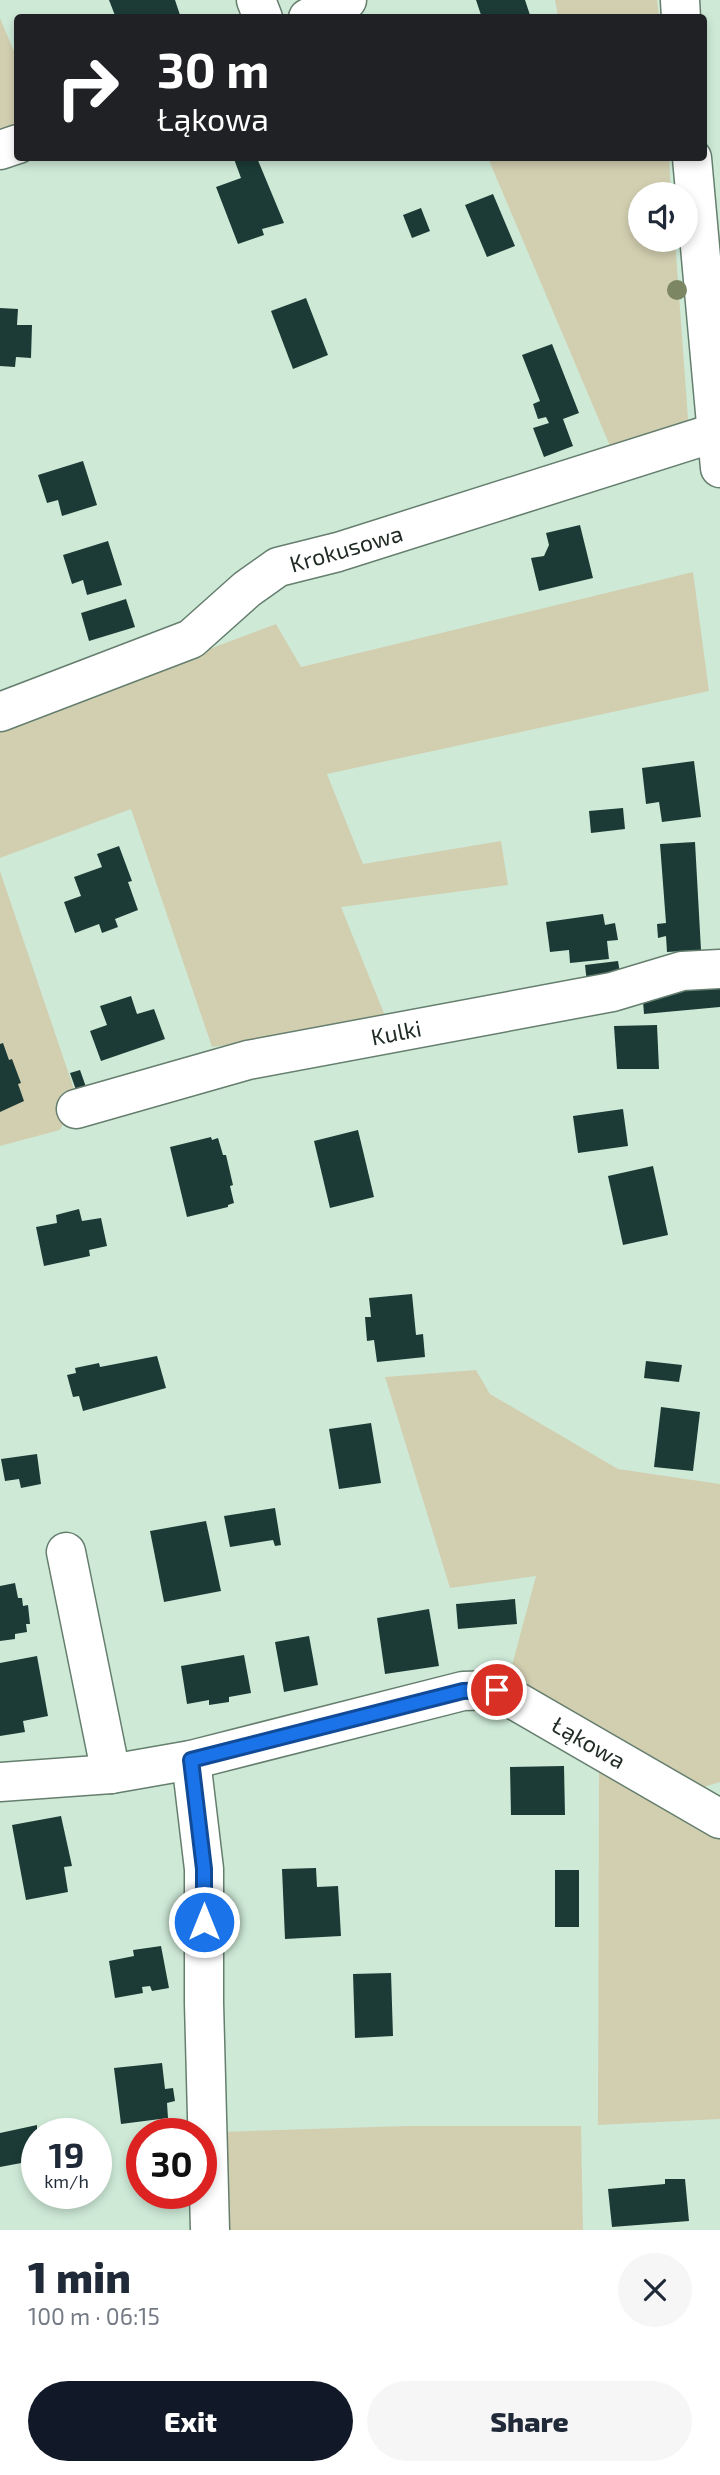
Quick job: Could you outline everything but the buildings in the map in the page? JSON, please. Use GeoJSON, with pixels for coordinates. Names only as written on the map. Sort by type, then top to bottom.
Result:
{"type":"FeatureCollection","features":[{"type":"Feature","properties":{"kind":"street"},"geometry":{"type":"LineString","coordinates":[[317,14],[347,0]]}},
{"type":"Feature","properties":{"kind":"street"},"geometry":{"type":"LineString","coordinates":[[692,161],[718,450]]}},
{"type":"Feature","properties":{"kind":"street","name":"Krokusowa"},"geometry":{"type":"LineString","coordinates":[[0,712],[191,639],[247,589],[278,567],[718,450]]}},
{"type":"Feature","properties":{"kind":"street","name":"Kulki"},"geometry":{"type":"LineString","coordinates":[[76,1110],[248,1060],[612,992],[682,971],[720,969]]}},
{"type":"Feature","properties":{"kind":"street"},"geometry":{"type":"LineString","coordinates":[[66,1552],[111,1774]]}},
{"type":"Feature","properties":{"kind":"street","name":"Łąkowa"},"geometry":{"type":"LineString","coordinates":[[0,1782],[111,1774],[191,1760],[463,1691],[497,1690],[720,1819]]}},
{"type":"Feature","properties":{"kind":"street"},"geometry":{"type":"LineString","coordinates":[[191,1760],[204,1869],[204,2016],[210,2230]]}},
{"type":"Feature","properties":{"kind":"shaded area"},"geometry":{"type":"Polygon","coordinates":[[[555,0],[657,0],[659,14],[557,14],[555,0]]]}},
{"type":"Feature","properties":{"kind":"shaded area"},"geometry":{"type":"Polygon","coordinates":[[[0,18],[14,51],[14,129],[0,135],[0,18]]]}},
{"type":"Feature","properties":{"kind":"shaded area"},"geometry":{"type":"Polygon","coordinates":[[[489,161],[669,161],[670,182],[628,182],[628,252],[676,252],[689,432],[613,453],[489,161]]]}},
{"type":"Feature","properties":{"kind":"shaded area"},"geometry":{"type":"Polygon","coordinates":[[[693,572],[709,691],[327,774],[363,864],[501,841],[508,885],[341,907],[388,1023],[212,1047],[131,809],[0,858],[0,730],[34,721],[183,659],[276,624],[301,667],[693,572]]]}},
{"type":"Feature","properties":{"kind":"shaded area"},"geometry":{"type":"Polygon","coordinates":[[[0,871],[77,1098],[60,1130],[0,1146],[0,871]]]}},
{"type":"Feature","properties":{"kind":"shaded area"},"geometry":{"type":"Polygon","coordinates":[[[476,1370],[490,1394],[618,1469],[720,1484],[720,1782],[694,1790],[513,1681],[511,1669],[536,1576],[450,1588],[385,1377],[476,1370]]]}},
{"type":"Feature","properties":{"kind":"shaded area"},"geometry":{"type":"Polygon","coordinates":[[[599,1769],[720,1834],[720,2119],[598,2125],[599,1769]]]}},
{"type":"Feature","properties":{"kind":"shaded area"},"geometry":{"type":"Polygon","coordinates":[[[407,2126],[581,2126],[583,2230],[223,2230],[218,2132],[407,2126]]]}},
{"type":"Feature","properties":{"kind":"route"},"geometry":{"type":"LineString","coordinates":[[204,1922],[204,1869],[191,1760],[463,1691],[497,1690]]}}]}
